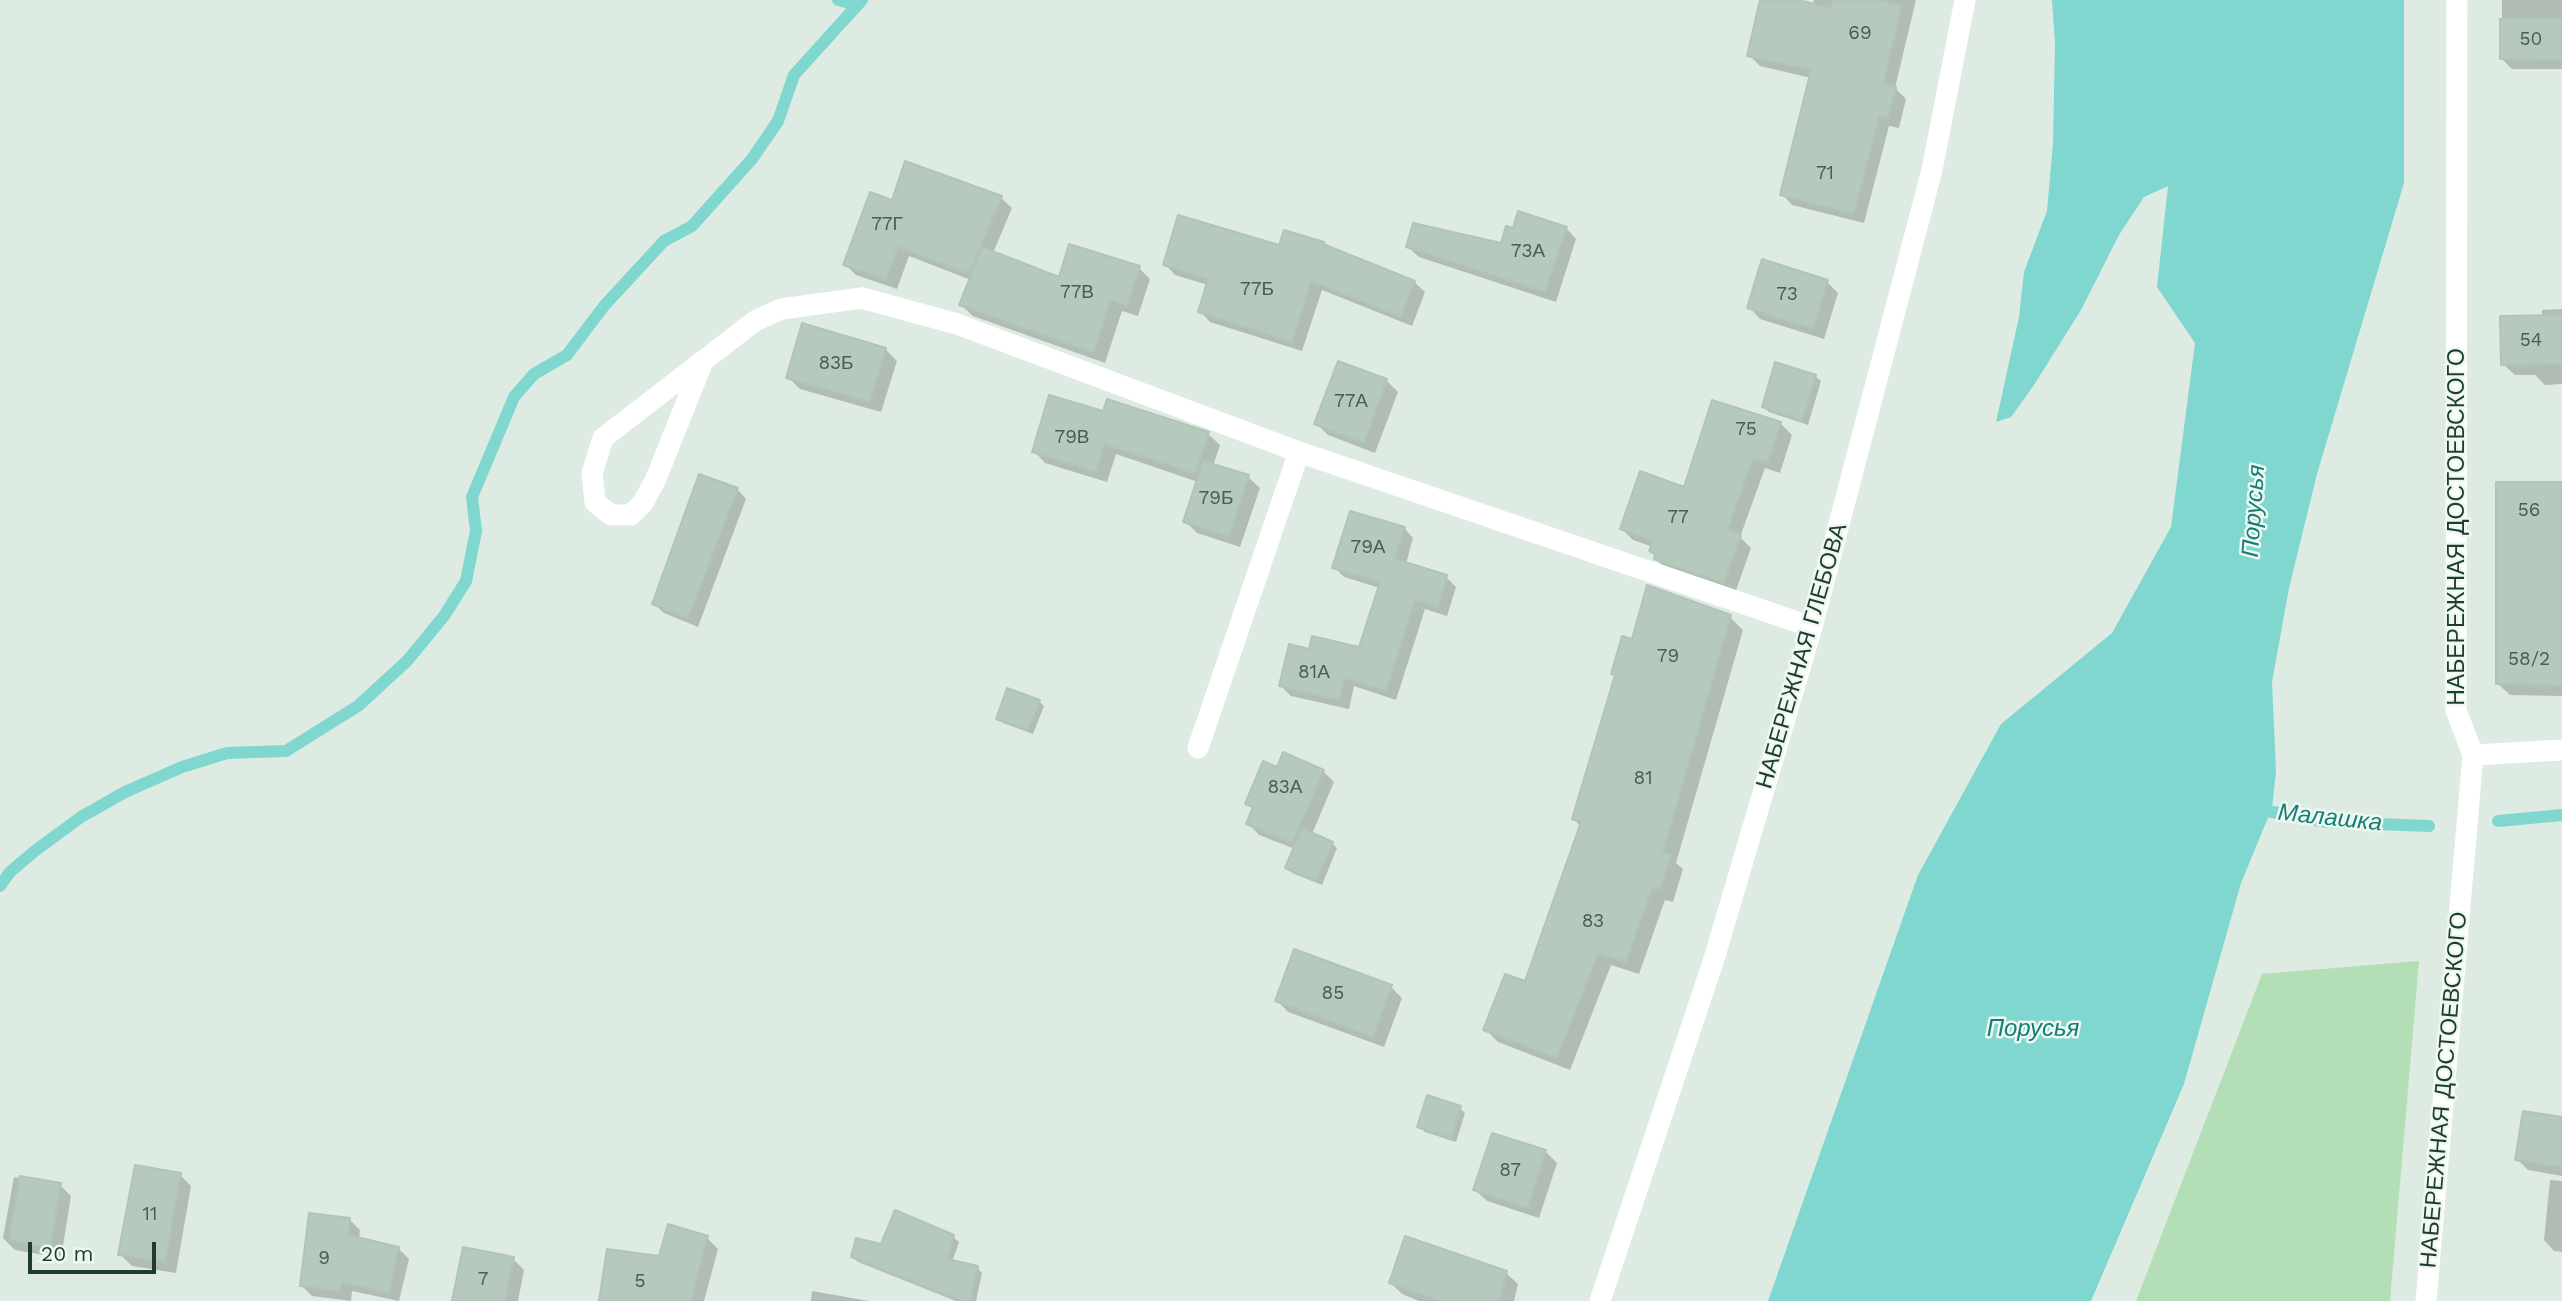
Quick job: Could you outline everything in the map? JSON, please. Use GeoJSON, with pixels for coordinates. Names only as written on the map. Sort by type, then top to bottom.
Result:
{"type":"FeatureCollection","features":[{"type":"Feature","properties":{"kind":"street","name":"НАБЕРЕЖНАЯ ГЛЕБОВА"},"geometry":{"type":"LineString","coordinates":[[1600,1301],[1714,959],[1812,627],[1932,170],[1965,0]]}},
{"type":"Feature","properties":{"kind":"street","name":"НАБЕРЕЖНАЯ ДОСТОЕВСКОГО"},"geometry":{"type":"LineString","coordinates":[[2426,1301],[2473,755],[2456,710],[2457,0]]}},
{"type":"Feature","properties":{"kind":"street"},"geometry":{"type":"LineString","coordinates":[[703,361],[655,481],[642,505],[631,515],[611,516],[595,502],[592,473],[603,438],[703,361],[755,321],[781,309],[862,298],[957,324],[1299,452],[1812,627]]}},
{"type":"Feature","properties":{"kind":"street"},"geometry":{"type":"LineString","coordinates":[[1198,748],[1299,452]]}},
{"type":"Feature","properties":{"kind":"street"},"geometry":{"type":"LineString","coordinates":[[2473,755],[2562,750]]}},
{"type":"Feature","properties":{"kind":"green space"},"geometry":{"type":"Polygon","coordinates":[[[2419,961],[2390,1301],[2136,1301],[2262,974],[2419,961]]]}},
{"type":"Feature","properties":{"kind":"water","name":"Порусья"},"geometry":{"type":"Polygon","coordinates":[[[2052,0],[2404,0],[2404,183],[2317,474],[2289,588],[2272,682],[2276,771],[2272,808],[2241,883],[2184,1084],[2091,1301],[1768,1301],[1918,875],[2001,724],[2112,633],[2171,527],[2195,343],[2157,287],[2168,186],[2144,197],[2119,235],[2081,310],[2034,385],[2011,417],[1996,422],[2019,317],[2024,272],[2047,211],[2053,143],[2055,43],[2052,0]]]}},
{"type":"Feature","properties":{"kind":"building"},"geometry":{"type":"Polygon","coordinates":[[[1760,0],[1799,0],[1831,8],[1833,0],[1878,0],[1902,6],[1883,83],[1896,87],[1888,118],[1879,116],[1854,214],[1780,195],[1811,70],[1747,56],[1760,0]]]}},
{"type":"Feature","properties":{"kind":"building"},"geometry":{"type":"Polygon","coordinates":[[[2500,19],[2562,19],[2562,60],[2500,59],[2500,19]]]}},
{"type":"Feature","properties":{"kind":"building"},"geometry":{"type":"Polygon","coordinates":[[[905,161],[1002,196],[969,274],[898,247],[886,280],[843,265],[870,192],[892,200],[905,161]]]}},
{"type":"Feature","properties":{"kind":"building"},"geometry":{"type":"Polygon","coordinates":[[[1518,211],[1567,227],[1545,292],[1406,247],[1413,223],[1501,243],[1506,226],[1513,228],[1518,211]]]}},
{"type":"Feature","properties":{"kind":"building"},"geometry":{"type":"Polygon","coordinates":[[[1178,215],[1279,245],[1284,230],[1324,242],[1323,244],[1415,281],[1401,317],[1311,281],[1292,342],[1198,312],[1208,279],[1163,265],[1178,215]]]}},
{"type":"Feature","properties":{"kind":"building"},"geometry":{"type":"Polygon","coordinates":[[[1069,244],[1140,266],[1127,306],[1110,300],[1094,353],[959,305],[982,247],[1059,277],[1069,244]]]}},
{"type":"Feature","properties":{"kind":"building"},"geometry":{"type":"Polygon","coordinates":[[[1762,259],[1828,280],[1813,329],[1747,308],[1762,259]]]}},
{"type":"Feature","properties":{"kind":"building"},"geometry":{"type":"Polygon","coordinates":[[[2562,315],[2562,364],[2501,365],[2500,316],[2562,315]]]}},
{"type":"Feature","properties":{"kind":"building"},"geometry":{"type":"Polygon","coordinates":[[[802,323],[886,348],[870,402],[786,378],[802,323]]]}},
{"type":"Feature","properties":{"kind":"building"},"geometry":{"type":"Polygon","coordinates":[[[1338,361],[1387,379],[1364,443],[1314,424],[1338,361]]]}},
{"type":"Feature","properties":{"kind":"building"},"geometry":{"type":"Polygon","coordinates":[[[1775,362],[1816,375],[1802,421],[1762,407],[1775,362]]]}},
{"type":"Feature","properties":{"kind":"building"},"geometry":{"type":"Polygon","coordinates":[[[1049,395],[1103,411],[1107,399],[1209,432],[1195,474],[1104,444],[1096,472],[1032,452],[1049,395]]]}},
{"type":"Feature","properties":{"kind":"building"},"geometry":{"type":"Polygon","coordinates":[[[1712,400],[1781,422],[1768,462],[1753,458],[1728,529],[1741,535],[1724,583],[1654,559],[1655,554],[1649,551],[1653,541],[1620,529],[1640,471],[1684,487],[1712,400]]]}},
{"type":"Feature","properties":{"kind":"building"},"geometry":{"type":"Polygon","coordinates":[[[1203,461],[1249,475],[1229,537],[1183,522],[1203,461]]]}},
{"type":"Feature","properties":{"kind":"building"},"geometry":{"type":"Polygon","coordinates":[[[699,474],[738,488],[688,618],[652,604],[699,474]]]}},
{"type":"Feature","properties":{"kind":"building"},"geometry":{"type":"Polygon","coordinates":[[[2496,482],[2562,482],[2562,685],[2496,684],[2496,482]]]}},
{"type":"Feature","properties":{"kind":"building"},"geometry":{"type":"Polygon","coordinates":[[[1350,511],[1405,527],[1395,559],[1447,575],[1438,607],[1415,600],[1386,691],[1344,678],[1339,700],[1279,686],[1289,644],[1309,649],[1312,636],[1359,647],[1380,582],[1332,568],[1350,511]]]}},
{"type":"Feature","properties":{"kind":"building"},"geometry":{"type":"Polygon","coordinates":[[[1647,585],[1731,615],[1663,852],[1671,855],[1660,890],[1652,888],[1626,962],[1598,953],[1557,1058],[1483,1030],[1505,974],[1525,981],[1581,822],[1572,819],[1615,675],[1611,674],[1622,636],[1632,639],[1647,585]]]}},
{"type":"Feature","properties":{"kind":"building"},"geometry":{"type":"Polygon","coordinates":[[[1007,688],[1040,700],[1028,730],[996,719],[1007,688]]]}},
{"type":"Feature","properties":{"kind":"building"},"geometry":{"type":"Polygon","coordinates":[[[1283,752],[1324,770],[1292,843],[1246,824],[1253,807],[1245,804],[1263,761],[1277,767],[1283,752]]]}},
{"type":"Feature","properties":{"kind":"building"},"geometry":{"type":"Polygon","coordinates":[[[1302,828],[1333,842],[1316,881],[1285,868],[1302,828]]]}},
{"type":"Feature","properties":{"kind":"building"},"geometry":{"type":"Polygon","coordinates":[[[1294,949],[1392,985],[1373,1037],[1275,1001],[1294,949]]]}},
{"type":"Feature","properties":{"kind":"building"},"geometry":{"type":"Polygon","coordinates":[[[1427,1095],[1461,1106],[1451,1138],[1417,1127],[1427,1095]]]}},
{"type":"Feature","properties":{"kind":"building"},"geometry":{"type":"Polygon","coordinates":[[[2523,1111],[2562,1117],[2562,1167],[2515,1160],[2523,1111]]]}},
{"type":"Feature","properties":{"kind":"building"},"geometry":{"type":"Polygon","coordinates":[[[1492,1133],[1546,1150],[1528,1208],[1473,1190],[1492,1133]]]}},
{"type":"Feature","properties":{"kind":"building"},"geometry":{"type":"Polygon","coordinates":[[[135,1165],[181,1173],[165,1262],[118,1255],[135,1165]]]}},
{"type":"Feature","properties":{"kind":"building"},"geometry":{"type":"Polygon","coordinates":[[[20,1176],[61,1183],[50,1248],[9,1240],[20,1176]]]}},
{"type":"Feature","properties":{"kind":"building"},"geometry":{"type":"Polygon","coordinates":[[[895,1210],[954,1235],[947,1259],[978,1266],[970,1301],[962,1301],[851,1257],[856,1238],[881,1244],[895,1210]]]}},
{"type":"Feature","properties":{"kind":"building"},"geometry":{"type":"Polygon","coordinates":[[[309,1213],[350,1218],[348,1235],[399,1247],[389,1293],[342,1282],[341,1291],[300,1286],[309,1213]]]}},
{"type":"Feature","properties":{"kind":"building"},"geometry":{"type":"Polygon","coordinates":[[[668,1224],[708,1236],[692,1301],[599,1301],[607,1249],[659,1256],[668,1224]]]}},
{"type":"Feature","properties":{"kind":"building"},"geometry":{"type":"Polygon","coordinates":[[[1405,1236],[1507,1271],[1500,1301],[1441,1301],[1389,1283],[1405,1236]]]}},
{"type":"Feature","properties":{"kind":"building"},"geometry":{"type":"Polygon","coordinates":[[[463,1247],[514,1257],[505,1301],[452,1301],[463,1247]]]}},
{"type":"Feature","properties":{"kind":"waterway"},"geometry":{"type":"LineString","coordinates":[[838,0],[857,5]]}},
{"type":"Feature","properties":{"kind":"waterway"},"geometry":{"type":"LineString","coordinates":[[0,886],[10,872],[36,850],[81,817],[125,792],[182,767],[227,753],[286,751],[358,706],[407,661],[444,616],[466,581],[476,531],[472,497],[514,397],[534,374],[567,355],[604,306],[664,241],[692,226],[752,159],[778,121],[794,75],[862,0]]}},
{"type":"Feature","properties":{"kind":"waterway","name":"Малашка"},"geometry":{"type":"LineString","coordinates":[[2256,809],[2327,822],[2429,826]]}},
{"type":"Feature","properties":{"kind":"waterway","name":"Малашка"},"geometry":{"type":"LineString","coordinates":[[2498,821],[2562,815]]}}]}
